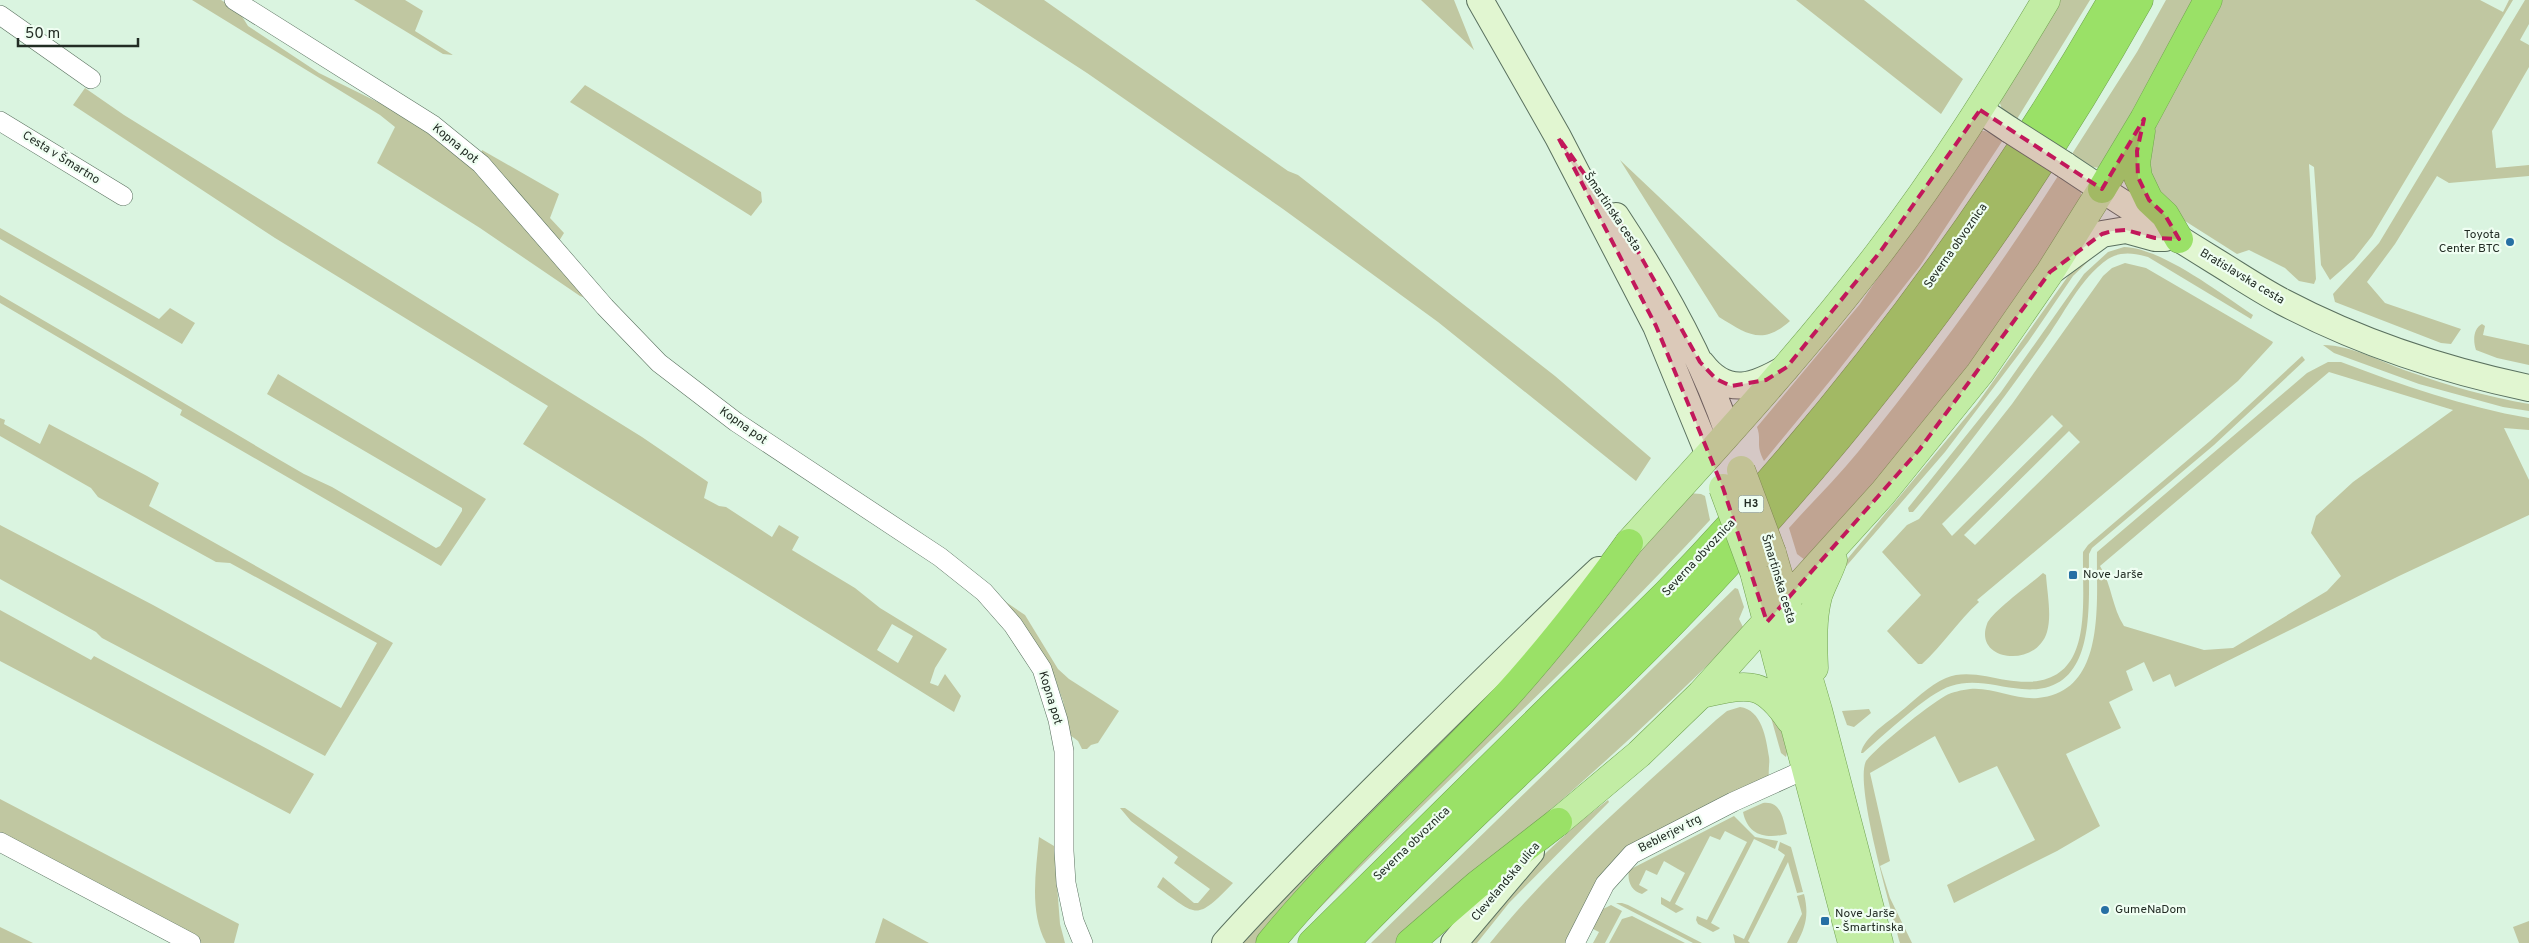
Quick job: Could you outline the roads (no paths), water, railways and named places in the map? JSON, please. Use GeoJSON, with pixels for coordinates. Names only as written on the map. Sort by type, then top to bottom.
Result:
{"type":"FeatureCollection","features":[{"type":"Feature","properties":{"kind":"highway","name":"Severna obvoznica"},"geometry":{"type":"LineString","coordinates":[[1312,943],[1667,593],[1802,445],[1887,340],[1968,229],[2036,127],[2112,0]]}},
{"type":"Feature","properties":{"kind":"highway","name":"Severna obvoznica"},"geometry":{"type":"LineString","coordinates":[[1345,943],[1660,635],[1726,567],[1833,446],[1891,374],[1998,228],[2061,133],[2139,0]]}},
{"type":"Feature","properties":{"kind":"highway"},"geometry":{"type":"LineString","coordinates":[[2102,189],[2144,119],[2208,0]]}},
{"type":"Feature","properties":{"kind":"highway"},"geometry":{"type":"LineString","coordinates":[[2144,119],[2137,151],[2138,177],[2149,200],[2165,215],[2179,238]]}},
{"type":"Feature","properties":{"kind":"highway"},"geometry":{"type":"LineString","coordinates":[[1270,943],[1333,873],[1488,715],[1542,656],[1582,608],[1630,543]]}},
{"type":"Feature","properties":{"kind":"highway"},"geometry":{"type":"LineString","coordinates":[[1410,943],[1477,885],[1558,822]]}},
{"type":"Feature","properties":{"kind":"main road"},"geometry":{"type":"LineString","coordinates":[[1630,543],[1787,368],[1880,252],[1980,110],[2046,0]]}},
{"type":"Feature","properties":{"kind":"main road"},"geometry":{"type":"LineString","coordinates":[[1558,822],[1639,754],[1701,694],[1840,542],[1947,415],[2050,272],[2102,189]]}},
{"type":"Feature","properties":{"kind":"main road","name":"Šmartinska cesta"},"geometry":{"type":"LineString","coordinates":[[1728,433],[1732,479],[1763,563],[1785,602],[1818,710],[1880,943]]}},
{"type":"Feature","properties":{"kind":"main road","name":"Šmartinska cesta"},"geometry":{"type":"LineString","coordinates":[[1709,455],[1732,479]]}},
{"type":"Feature","properties":{"kind":"main road"},"geometry":{"type":"LineString","coordinates":[[1818,710],[1813,633],[1816,607],[1822,586],[1840,542]]}},
{"type":"Feature","properties":{"kind":"main road","name":"Šmartinska cesta"},"geometry":{"type":"LineString","coordinates":[[1763,563],[1767,622],[1852,943]]}},
{"type":"Feature","properties":{"kind":"main road"},"geometry":{"type":"LineString","coordinates":[[1701,694],[1742,686],[1764,691],[1773,697],[1782,708],[1797,736]]}},
{"type":"Feature","properties":{"kind":"street","name":"Kopna pot"},"geometry":{"type":"LineString","coordinates":[[234,0],[433,125],[447,136],[481,164],[605,307],[659,363],[736,422],[940,557],[984,592],[1013,625],[1042,669],[1052,697],[1064,751],[1064,851],[1066,883],[1074,920],[1083,943]]}},
{"type":"Feature","properties":{"kind":"street","name":"Šmartinska cesta"},"geometry":{"type":"LineString","coordinates":[[1480,0],[1558,137],[1656,326],[1709,455]]}},
{"type":"Feature","properties":{"kind":"street"},"geometry":{"type":"LineString","coordinates":[[0,16],[91,79]]}},
{"type":"Feature","properties":{"kind":"street","name":"Bratislavska cesta"},"geometry":{"type":"LineString","coordinates":[[1980,110],[2281,301],[2348,333],[2456,371],[2529,388]]}},
{"type":"Feature","properties":{"kind":"street","name":"Cesta v Šmartno"},"geometry":{"type":"LineString","coordinates":[[0,121],[123,196]]}},
{"type":"Feature","properties":{"kind":"street","name":"Šmartinska cesta"},"geometry":{"type":"LineString","coordinates":[[1558,137],[1597,188],[1636,246],[1700,362],[1728,433]]}},
{"type":"Feature","properties":{"kind":"street"},"geometry":{"type":"LineString","coordinates":[[2050,272],[2102,234],[2126,230],[2155,238],[2179,238]]}},
{"type":"Feature","properties":{"kind":"street"},"geometry":{"type":"LineString","coordinates":[[1700,362],[1716,379],[1731,386],[1749,385],[1766,380],[1787,368]]}},
{"type":"Feature","properties":{"kind":"street"},"geometry":{"type":"LineString","coordinates":[[1226,943],[1273,891],[1500,664],[1630,543]]}},
{"type":"Feature","properties":{"kind":"street","name":"Beblerjev trg"},"geometry":{"type":"LineString","coordinates":[[1575,943],[1605,884],[1632,854],[1733,802],[1806,769]]}},
{"type":"Feature","properties":{"kind":"street","name":"Clevelandska ulica"},"geometry":{"type":"LineString","coordinates":[[1454,943],[1519,865],[1558,822]]}},
{"type":"Feature","properties":{"kind":"street"},"geometry":{"type":"LineString","coordinates":[[0,842],[191,943]]}},
{"type":"Feature","properties":{"kind":"place","name":"Toyota Center BTC"},"geometry":{"type":"Point","coordinates":[2510,242]}},
{"type":"Feature","properties":{"kind":"place","name":"Nove Jarše"},"geometry":{"type":"Point","coordinates":[2073,575]}},
{"type":"Feature","properties":{"kind":"place","name":"GumeNaDom"},"geometry":{"type":"Point","coordinates":[2105,910]}},
{"type":"Feature","properties":{"kind":"place","name":"Nove Jarše - Šmartinska"},"geometry":{"type":"Point","coordinates":[1825,921]}}]}
